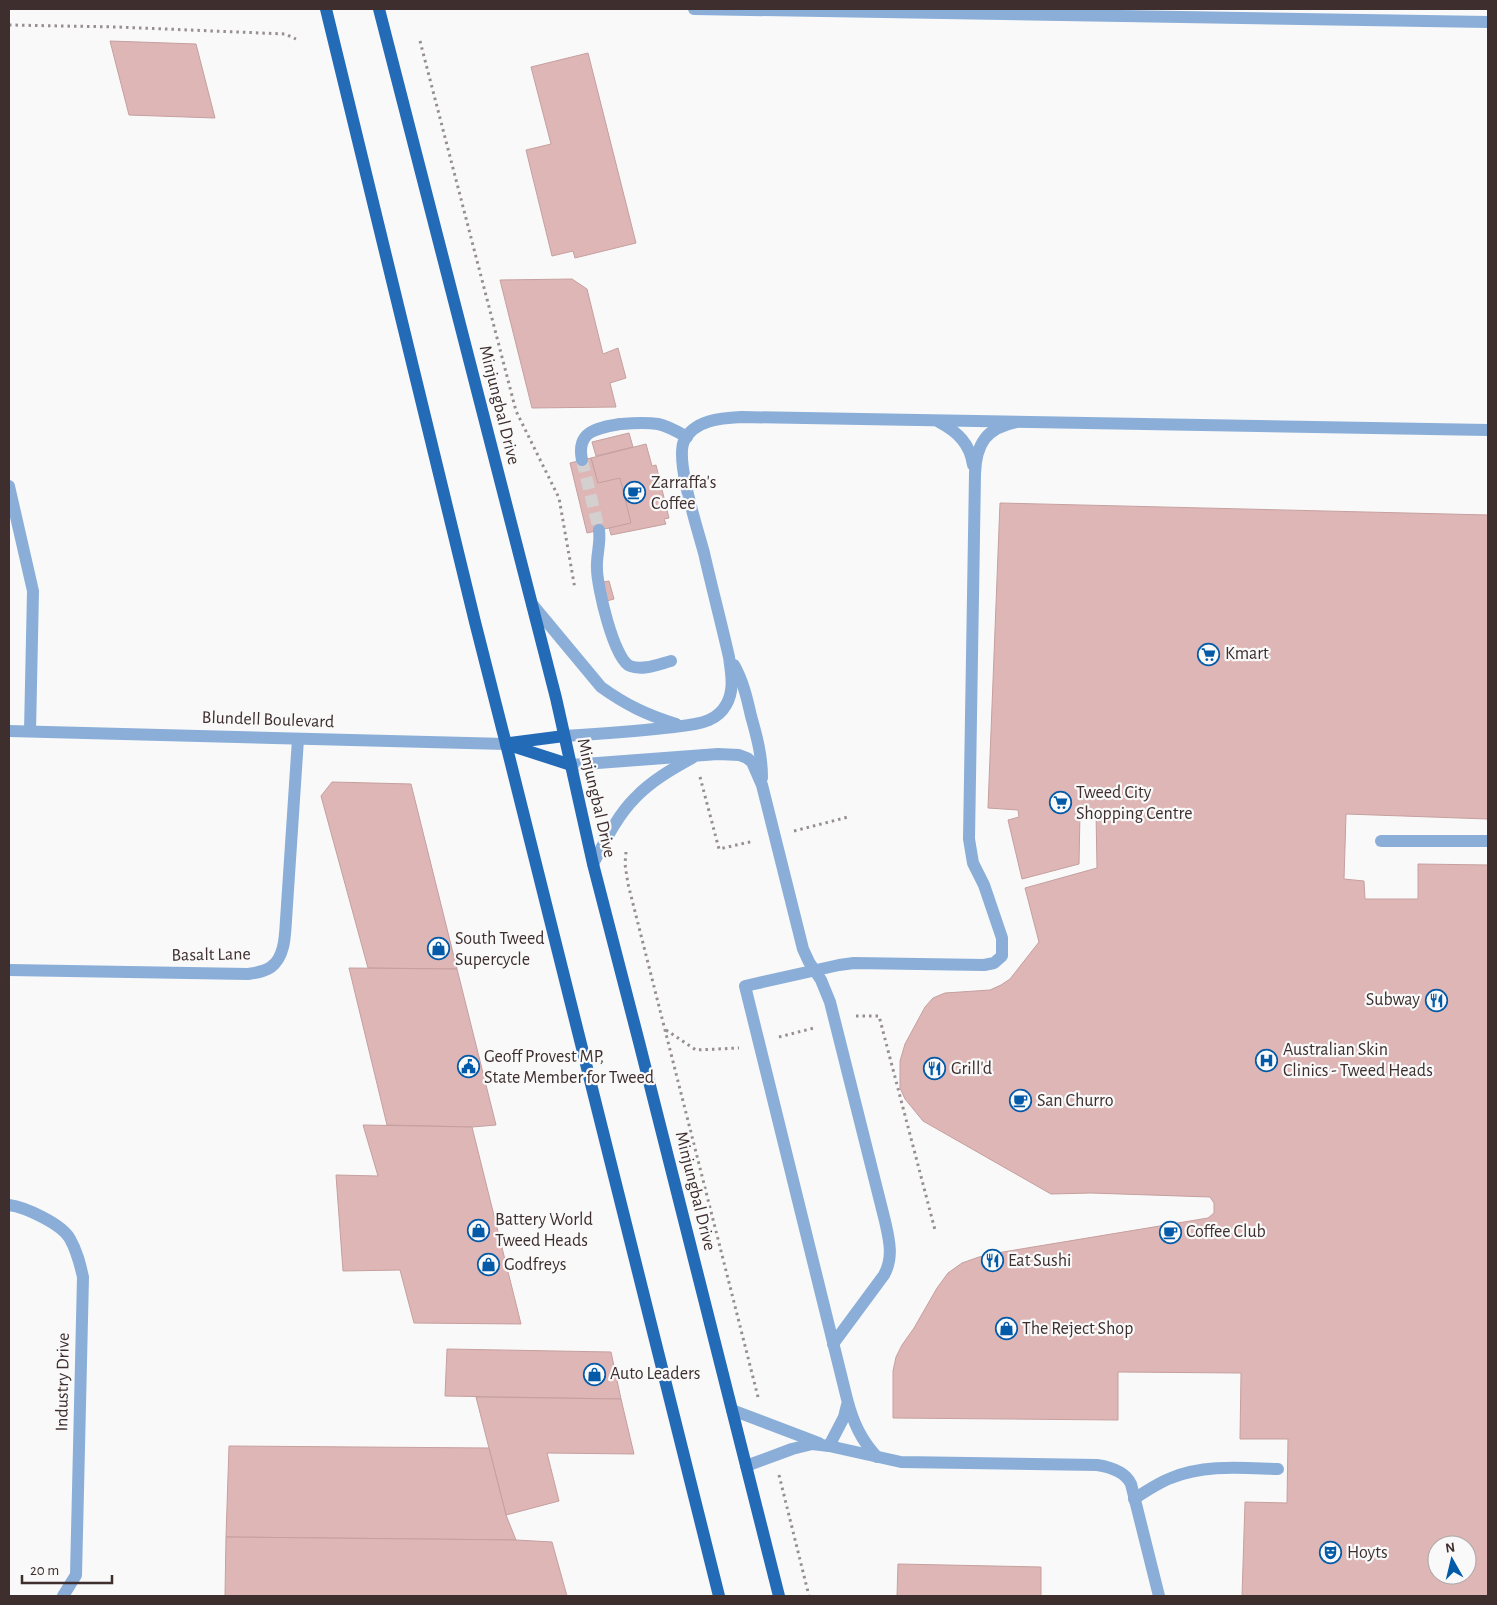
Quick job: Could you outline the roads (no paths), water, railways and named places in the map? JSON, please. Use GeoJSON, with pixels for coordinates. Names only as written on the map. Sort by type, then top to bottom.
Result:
{"type":"FeatureCollection","features":[{"type":"Feature","properties":{"kind":"main road"},"geometry":{"type":"LineString","coordinates":[[326,9],[472,612],[720,1596]]}},
{"type":"Feature","properties":{"kind":"main road","name":"Minjungbal Drive"},"geometry":{"type":"LineString","coordinates":[[379,9],[556,698],[593,864],[779,1596]]}},
{"type":"Feature","properties":{"kind":"main road"},"geometry":{"type":"LineString","coordinates":[[506,744],[564,736]]}},
{"type":"Feature","properties":{"kind":"main road"},"geometry":{"type":"LineString","coordinates":[[506,744],[571,764]]}},
{"type":"Feature","properties":{"kind":"street"},"geometry":{"type":"LineString","coordinates":[[694,9],[1487,22],[1485,9]]}},
{"type":"Feature","properties":{"kind":"street"},"geometry":{"type":"LineString","coordinates":[[564,736],[638,731],[682,726],[708,720],[715,717],[725,706],[731,694],[729,657],[684,474],[683,445],[693,430],[722,418],[1488,430]]}},
{"type":"Feature","properties":{"kind":"street"},"geometry":{"type":"LineString","coordinates":[[937,421],[953,431],[964,442],[971,454],[975,474]]}},
{"type":"Feature","properties":{"kind":"street"},"geometry":{"type":"LineString","coordinates":[[582,460],[580,449],[584,438],[590,432],[603,427],[645,422],[664,426],[687,437]]}},
{"type":"Feature","properties":{"kind":"street"},"geometry":{"type":"LineString","coordinates":[[877,1457],[858,1432],[847,1399],[745,986],[814,969],[854,963],[984,965],[994,963],[1002,956],[1002,938],[984,885],[973,863],[969,839],[975,474],[976,455],[985,438],[1004,425],[1016,422]]}},
{"type":"Feature","properties":{"kind":"street"},"geometry":{"type":"LineString","coordinates":[[9,486],[33,592],[30,731]]}},
{"type":"Feature","properties":{"kind":"street"},"geometry":{"type":"LineString","coordinates":[[599,530],[598,577],[609,625],[620,656],[627,665],[640,668],[672,661]]}},
{"type":"Feature","properties":{"kind":"street"},"geometry":{"type":"LineString","coordinates":[[532,604],[602,687],[640,712],[682,726]]}},
{"type":"Feature","properties":{"kind":"street"},"geometry":{"type":"LineString","coordinates":[[729,657],[740,676],[755,729],[762,762],[762,785]]}},
{"type":"Feature","properties":{"kind":"street","name":"Blundell Boulevard"},"geometry":{"type":"LineString","coordinates":[[9,731],[506,744]]}},
{"type":"Feature","properties":{"kind":"street","name":"Basalt Lane"},"geometry":{"type":"LineString","coordinates":[[9,970],[248,974],[261,972],[271,967],[282,950],[286,920],[298,739]]}},
{"type":"Feature","properties":{"kind":"street"},"geometry":{"type":"LineString","coordinates":[[571,764],[718,754],[744,756],[755,765],[762,785],[803,949],[821,980],[830,1002],[885,1221],[890,1249],[888,1266],[884,1275],[833,1344]]}},
{"type":"Feature","properties":{"kind":"street"},"geometry":{"type":"LineString","coordinates":[[593,864],[618,820],[635,798],[662,775],[697,755]]}},
{"type":"Feature","properties":{"kind":"street"},"geometry":{"type":"LineString","coordinates":[[1381,841],[1488,841]]}},
{"type":"Feature","properties":{"kind":"street","name":"Industry Drive"},"geometry":{"type":"LineString","coordinates":[[9,1204],[19,1206],[48,1220],[69,1237],[77,1254],[83,1277],[76,1575],[63,1596]]}},
{"type":"Feature","properties":{"kind":"street"},"geometry":{"type":"LineString","coordinates":[[826,1445],[846,1414],[847,1399]]}},
{"type":"Feature","properties":{"kind":"street"},"geometry":{"type":"LineString","coordinates":[[732,1410],[826,1445],[901,1462],[1104,1466],[1116,1470],[1128,1478],[1131,1484],[1158,1596]]}},
{"type":"Feature","properties":{"kind":"street"},"geometry":{"type":"LineString","coordinates":[[746,1466],[799,1447],[812,1444],[826,1445]]}},
{"type":"Feature","properties":{"kind":"street"},"geometry":{"type":"LineString","coordinates":[[1134,1499],[1170,1478],[1189,1472],[1210,1468],[1278,1469]]}},
{"type":"Feature","properties":{"kind":"tunnel"},"geometry":{"type":"LineString","coordinates":[[582,460],[599,530]]}},
{"type":"Feature","properties":{"kind":"place","name":"Zarraffa's Coffee"},"geometry":{"type":"Point","coordinates":[635,493]}},
{"type":"Feature","properties":{"kind":"place","name":"Kmart"},"geometry":{"type":"Point","coordinates":[1209,654]}},
{"type":"Feature","properties":{"kind":"place","name":"Tweed City Shopping Centre"},"geometry":{"type":"Point","coordinates":[1060,803]}},
{"type":"Feature","properties":{"kind":"place","name":"South Tweed Supercycle"},"geometry":{"type":"Point","coordinates":[439,949]}},
{"type":"Feature","properties":{"kind":"place","name":"Subway"},"geometry":{"type":"Point","coordinates":[1436,1000]}},
{"type":"Feature","properties":{"kind":"place","name":"Australian Skin Clinics - Tweed Heads"},"geometry":{"type":"Point","coordinates":[1267,1060]}},
{"type":"Feature","properties":{"kind":"place","name":"Geoff Provest MP, State Member for Tweed"},"geometry":{"type":"Point","coordinates":[468,1067]}},
{"type":"Feature","properties":{"kind":"place","name":"Grill'd"},"geometry":{"type":"Point","coordinates":[935,1069]}},
{"type":"Feature","properties":{"kind":"place","name":"San Churro"},"geometry":{"type":"Point","coordinates":[1021,1101]}},
{"type":"Feature","properties":{"kind":"place","name":"Battery World Tweed Heads"},"geometry":{"type":"Point","coordinates":[479,1230]}},
{"type":"Feature","properties":{"kind":"place","name":"Coffee Club"},"geometry":{"type":"Point","coordinates":[1170,1232]}},
{"type":"Feature","properties":{"kind":"place","name":"Eat Sushi"},"geometry":{"type":"Point","coordinates":[992,1261]}},
{"type":"Feature","properties":{"kind":"place","name":"Godfreys"},"geometry":{"type":"Point","coordinates":[488,1265]}},
{"type":"Feature","properties":{"kind":"place","name":"The Reject Shop"},"geometry":{"type":"Point","coordinates":[1006,1329]}},
{"type":"Feature","properties":{"kind":"place","name":"Auto Leaders"},"geometry":{"type":"Point","coordinates":[594,1374]}},
{"type":"Feature","properties":{"kind":"place","name":"Hoyts"},"geometry":{"type":"Point","coordinates":[1331,1553]}}]}
